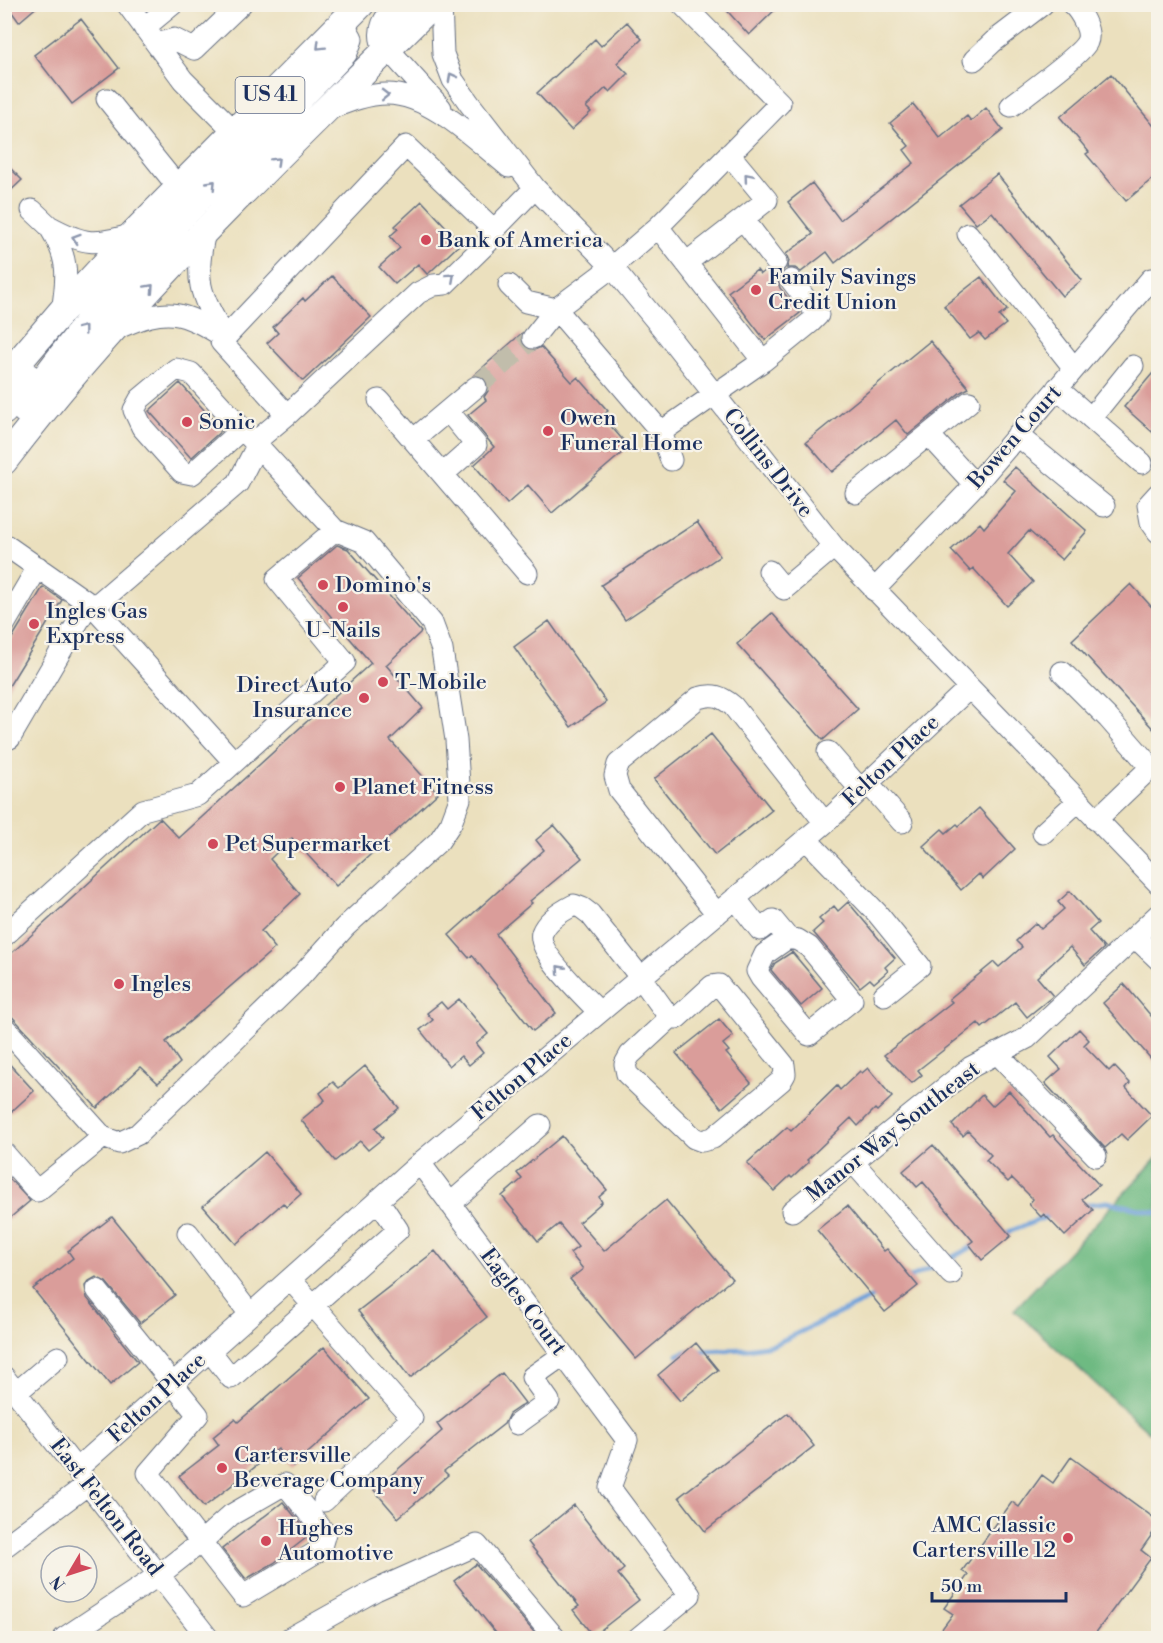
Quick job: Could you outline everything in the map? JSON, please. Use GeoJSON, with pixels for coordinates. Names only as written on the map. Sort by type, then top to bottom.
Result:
{"type":"FeatureCollection","features":[{"type":"Feature","properties":{"kind":"main road","name":"US 41"},"geometry":{"type":"LineString","coordinates":[[8,372],[178,187],[361,4]]}},
{"type":"Feature","properties":{"kind":"main road"},"geometry":{"type":"LineString","coordinates":[[388,49],[383,38],[385,23],[400,4]]}},
{"type":"Feature","properties":{"kind":"main road","name":"US 41"},"geometry":{"type":"LineString","coordinates":[[8,456],[111,331],[205,232],[433,4]]}},
{"type":"Feature","properties":{"kind":"main road"},"geometry":{"type":"LineString","coordinates":[[8,456],[19,423],[30,402],[76,338],[136,263],[344,52],[349,39],[341,25]]}},
{"type":"Feature","properties":{"kind":"main road"},"geometry":{"type":"LineString","coordinates":[[4,411],[51,343],[54,320]]}},
{"type":"Feature","properties":{"kind":"street"},"geometry":{"type":"LineString","coordinates":[[127,4],[183,80],[234,131]]}},
{"type":"Feature","properties":{"kind":"street"},"geometry":{"type":"LineString","coordinates":[[150,36],[173,4]]}},
{"type":"Feature","properties":{"kind":"street"},"geometry":{"type":"LineString","coordinates":[[150,36],[174,39],[194,48],[242,4]]}},
{"type":"Feature","properties":{"kind":"street","name":"Collins Drive"},"geometry":{"type":"LineString","coordinates":[[441,4],[443,54],[453,80],[535,188],[612,267],[834,547],[1158,883]]}},
{"type":"Feature","properties":{"kind":"street"},"geometry":{"type":"LineString","coordinates":[[533,338],[556,309],[612,267],[658,228],[780,103],[682,4]]}},
{"type":"Feature","properties":{"kind":"street"},"geometry":{"type":"LineString","coordinates":[[974,60],[993,42],[1043,4]]}},
{"type":"Feature","properties":{"kind":"street"},"geometry":{"type":"LineString","coordinates":[[1011,106],[1087,43],[1088,35],[1084,23],[1078,9],[1072,4]]}},
{"type":"Feature","properties":{"kind":"street"},"geometry":{"type":"LineString","coordinates":[[388,49],[453,122]]}},
{"type":"Feature","properties":{"kind":"street"},"geometry":{"type":"LineString","coordinates":[[10,738],[91,605],[238,483],[262,436],[418,293],[434,285],[445,284],[488,242],[494,230],[535,188],[453,122],[420,102],[404,96],[389,94],[364,97],[329,109]]}},
{"type":"Feature","properties":{"kind":"street"},"geometry":{"type":"LineString","coordinates":[[107,99],[178,187]]}},
{"type":"Feature","properties":{"kind":"street"},"geometry":{"type":"LineString","coordinates":[[286,415],[221,342],[406,146],[494,230]]}},
{"type":"Feature","properties":{"kind":"street"},"geometry":{"type":"LineString","coordinates":[[686,263],[767,200],[729,154]]}},
{"type":"Feature","properties":{"kind":"street"},"geometry":{"type":"LineString","coordinates":[[32,210],[49,226],[63,251],[67,265],[67,281],[54,320]]}},
{"type":"Feature","properties":{"kind":"street"},"geometry":{"type":"LineString","coordinates":[[743,219],[776,262]]}},
{"type":"Feature","properties":{"kind":"street"},"geometry":{"type":"LineString","coordinates":[[49,226],[76,239],[93,243],[133,234]]}},
{"type":"Feature","properties":{"kind":"street"},"geometry":{"type":"LineString","coordinates":[[658,228],[763,361]]}},
{"type":"Feature","properties":{"kind":"street"},"geometry":{"type":"LineString","coordinates":[[205,232],[199,255],[201,291],[208,308],[226,338]]}},
{"type":"Feature","properties":{"kind":"street"},"geometry":{"type":"LineString","coordinates":[[968,234],[1074,368]]}},
{"type":"Feature","properties":{"kind":"street","name":"Bowen Court"},"geometry":{"type":"LineString","coordinates":[[874,590],[975,485],[1151,279]]}},
{"type":"Feature","properties":{"kind":"street"},"geometry":{"type":"LineString","coordinates":[[661,432],[763,361],[818,315],[791,280]]}},
{"type":"Feature","properties":{"kind":"street"},"geometry":{"type":"LineString","coordinates":[[509,285],[526,302],[556,309],[661,432],[671,460]]}},
{"type":"Feature","properties":{"kind":"street"},"geometry":{"type":"LineString","coordinates":[[111,331],[144,316],[172,312],[199,321],[226,338]]}},
{"type":"Feature","properties":{"kind":"street"},"geometry":{"type":"LineString","coordinates":[[1091,418],[1133,366]]}},
{"type":"Feature","properties":{"kind":"street"},"geometry":{"type":"LineString","coordinates":[[4,1027],[103,1137],[119,1143],[138,1134],[302,976],[345,927],[439,841],[451,823],[460,799],[456,740],[441,650],[432,623],[363,542],[335,530],[243,428],[191,373],[176,369],[140,399],[134,410],[142,427],[182,472],[192,474],[243,428]]}},
{"type":"Feature","properties":{"kind":"street"},"geometry":{"type":"LineString","coordinates":[[413,440],[476,387]]}},
{"type":"Feature","properties":{"kind":"street"},"geometry":{"type":"LineString","coordinates":[[1057,388],[1142,463]]}},
{"type":"Feature","properties":{"kind":"street"},"geometry":{"type":"LineString","coordinates":[[379,400],[527,573]]}},
{"type":"Feature","properties":{"kind":"street"},"geometry":{"type":"LineString","coordinates":[[856,493],[969,402]]}},
{"type":"Feature","properties":{"kind":"street"},"geometry":{"type":"LineString","coordinates":[[443,474],[476,445],[448,411]]}},
{"type":"Feature","properties":{"kind":"street"},"geometry":{"type":"LineString","coordinates":[[929,435],[975,485]]}},
{"type":"Feature","properties":{"kind":"street"},"geometry":{"type":"LineString","coordinates":[[1017,435],[1104,506]]}},
{"type":"Feature","properties":{"kind":"street"},"geometry":{"type":"LineString","coordinates":[[1158,494],[1148,505],[1151,522],[1158,532]]}},
{"type":"Feature","properties":{"kind":"street"},"geometry":{"type":"LineString","coordinates":[[4,936],[143,810],[198,795],[345,662],[277,579],[335,530]]}},
{"type":"Feature","properties":{"kind":"street"},"geometry":{"type":"LineString","coordinates":[[5,543],[91,605],[234,762]]}},
{"type":"Feature","properties":{"kind":"street"},"geometry":{"type":"LineString","coordinates":[[769,571],[784,589],[834,547]]}},
{"type":"Feature","properties":{"kind":"street"},"geometry":{"type":"LineString","coordinates":[[4,625],[38,567]]}},
{"type":"Feature","properties":{"kind":"street"},"geometry":{"type":"LineString","coordinates":[[1062,672],[1108,718],[1153,772],[1096,820]]}},
{"type":"Feature","properties":{"kind":"street","name":"Felton Place"},"geometry":{"type":"LineString","coordinates":[[4,1547],[83,1477],[172,1384],[378,1200],[825,823],[969,688]]}},
{"type":"Feature","properties":{"kind":"street"},"geometry":{"type":"LineString","coordinates":[[717,914],[619,790],[615,776],[618,764],[698,698],[709,694],[722,697],[733,706],[825,823]]}},
{"type":"Feature","properties":{"kind":"street"},"geometry":{"type":"LineString","coordinates":[[828,752],[902,822]]}},
{"type":"Feature","properties":{"kind":"street"},"geometry":{"type":"LineString","coordinates":[[1043,833],[1078,801]]}},
{"type":"Feature","properties":{"kind":"street"},"geometry":{"type":"LineString","coordinates":[[806,839],[877,913],[920,966],[884,995]]}},
{"type":"Feature","properties":{"kind":"street"},"geometry":{"type":"LineString","coordinates":[[735,898],[760,930]]}},
{"type":"Feature","properties":{"kind":"street"},"geometry":{"type":"LineString","coordinates":[[599,1012],[543,946],[541,935],[547,925],[574,905],[582,908],[641,978],[670,1018]]}},
{"type":"Feature","properties":{"kind":"street","name":"Manor Way Southeast"},"geometry":{"type":"LineString","coordinates":[[792,1211],[971,1067],[1027,1038],[1158,915]]}},
{"type":"Feature","properties":{"kind":"street"},"geometry":{"type":"LineString","coordinates":[[765,954],[751,938],[773,920],[788,938]]}},
{"type":"Feature","properties":{"kind":"street"},"geometry":{"type":"LineString","coordinates":[[1135,937],[1158,959]]}},
{"type":"Feature","properties":{"kind":"street"},"geometry":{"type":"LineString","coordinates":[[788,938],[798,939],[808,947],[852,1000],[809,1035],[760,978],[757,971],[765,954],[788,938]]}},
{"type":"Feature","properties":{"kind":"street"},"geometry":{"type":"LineString","coordinates":[[712,986],[719,986],[784,1065],[785,1074],[781,1081],[713,1138],[702,1141],[694,1138],[627,1074],[625,1065],[630,1054],[670,1018],[677,1018],[712,986]]}},
{"type":"Feature","properties":{"kind":"street"},"geometry":{"type":"LineString","coordinates":[[997,1053],[1096,1156]]}},
{"type":"Feature","properties":{"kind":"street"},"geometry":{"type":"LineString","coordinates":[[450,1204],[540,1125]]}},
{"type":"Feature","properties":{"kind":"street"},"geometry":{"type":"LineString","coordinates":[[4,1153],[37,1191],[103,1137]]}},
{"type":"Feature","properties":{"kind":"street"},"geometry":{"type":"LineString","coordinates":[[853,1162],[951,1274]]}},
{"type":"Feature","properties":{"kind":"street","name":"Eagles Court"},"geometry":{"type":"LineString","coordinates":[[420,1163],[627,1440],[610,1488],[690,1595],[638,1638]]}},
{"type":"Feature","properties":{"kind":"street"},"geometry":{"type":"LineString","coordinates":[[210,1351],[231,1378],[398,1230],[378,1200]]}},
{"type":"Feature","properties":{"kind":"street"},"geometry":{"type":"LineString","coordinates":[[188,1233],[250,1314]]}},
{"type":"Feature","properties":{"kind":"street"},"geometry":{"type":"LineString","coordinates":[[290,1279],[411,1418],[324,1501]]}},
{"type":"Feature","properties":{"kind":"street"},"geometry":{"type":"LineString","coordinates":[[67,1638],[159,1575],[201,1542],[231,1515],[285,1484],[325,1533],[320,1550],[243,1596],[201,1542],[148,1473],[198,1415],[97,1290]]}},
{"type":"Feature","properties":{"kind":"street"},"geometry":{"type":"LineString","coordinates":[[517,1424],[549,1401],[532,1377],[563,1355]]}},
{"type":"Feature","properties":{"kind":"street"},"geometry":{"type":"LineString","coordinates":[[9,1385],[58,1357]]}},
{"type":"Feature","properties":{"kind":"street","name":"East Felton Road"},"geometry":{"type":"LineString","coordinates":[[9,1385],[208,1638]]}},
{"type":"Feature","properties":{"kind":"street"},"geometry":{"type":"LineString","coordinates":[[290,1638],[376,1590],[477,1545],[555,1638]]}},
{"type":"Feature","properties":{"kind":"green space"},"geometry":{"type":"Polygon","coordinates":[[[1158,1157],[1158,1440],[1014,1310],[1158,1157]]]}},
{"type":"Feature","properties":{"kind":"building"},"geometry":{"type":"Polygon","coordinates":[[[6,4],[40,4],[19,22],[6,4]]]}},
{"type":"Feature","properties":{"kind":"building"},"geometry":{"type":"Polygon","coordinates":[[[721,4],[781,4],[749,35],[721,4]]]}},
{"type":"Feature","properties":{"kind":"building"},"geometry":{"type":"Polygon","coordinates":[[[81,19],[119,68],[72,104],[34,55],[81,19]]]}},
{"type":"Feature","properties":{"kind":"building"},"geometry":{"type":"Polygon","coordinates":[[[627,22],[642,39],[617,63],[628,74],[610,92],[606,88],[586,107],[591,112],[571,130],[537,93],[595,39],[601,46],[627,22]]]}},
{"type":"Feature","properties":{"kind":"building"},"geometry":{"type":"Polygon","coordinates":[[[1111,74],[1158,131],[1158,174],[1126,201],[1086,154],[1089,152],[1060,117],[1111,74]]]}},
{"type":"Feature","properties":{"kind":"building"},"geometry":{"type":"Polygon","coordinates":[[[913,104],[940,138],[967,116],[971,121],[986,108],[1003,130],[835,263],[827,252],[801,272],[795,268],[787,268],[789,261],[786,254],[813,234],[788,202],[812,183],[840,220],[914,163],[904,150],[909,146],[890,123],[913,104]]]}},
{"type":"Feature","properties":{"kind":"building"},"geometry":{"type":"Polygon","coordinates":[[[4,162],[22,180],[4,197],[4,162]]]}},
{"type":"Feature","properties":{"kind":"building"},"geometry":{"type":"Polygon","coordinates":[[[997,174],[1082,280],[1062,296],[992,212],[976,224],[959,204],[997,174]]]}},
{"type":"Feature","properties":{"kind":"building","name":"Bank of America"},"geometry":{"type":"Polygon","coordinates":[[[422,201],[461,243],[429,273],[427,274],[418,264],[395,284],[379,267],[400,248],[390,236],[398,229],[395,226],[422,201]]]}},
{"type":"Feature","properties":{"kind":"building","name":"Family Savings Credit Union"},"geometry":{"type":"Polygon","coordinates":[[[757,270],[760,274],[766,270],[772,274],[780,274],[778,281],[780,288],[800,313],[765,340],[728,292],[757,270]]]}},
{"type":"Feature","properties":{"kind":"building"},"geometry":{"type":"Polygon","coordinates":[[[332,276],[371,317],[303,381],[267,343],[278,333],[273,327],[303,298],[305,301],[332,276]]]}},
{"type":"Feature","properties":{"kind":"building"},"geometry":{"type":"Polygon","coordinates":[[[981,277],[1007,310],[999,316],[1006,324],[985,340],[979,333],[970,339],[944,306],[981,277]]]}},
{"type":"Feature","properties":{"kind":"building","name":"Owen Funeral Home"},"geometry":{"type":"Polygon","coordinates":[[[522,333],[521,342],[526,348],[532,351],[541,347],[572,382],[578,377],[608,411],[602,416],[629,447],[552,513],[528,485],[507,504],[474,465],[494,447],[468,415],[486,400],[484,397],[488,391],[485,378],[474,375],[522,333]]]}},
{"type":"Feature","properties":{"kind":"building"},"geometry":{"type":"Polygon","coordinates":[[[930,341],[969,388],[908,435],[896,420],[832,472],[806,442],[930,341]]]}},
{"type":"Feature","properties":{"kind":"building"},"geometry":{"type":"Polygon","coordinates":[[[1158,367],[1158,437],[1124,407],[1158,367]]]}},
{"type":"Feature","properties":{"kind":"building","name":"Sonic"},"geometry":{"type":"Polygon","coordinates":[[[180,383],[222,430],[191,458],[149,411],[180,383]]]}},
{"type":"Feature","properties":{"kind":"building"},"geometry":{"type":"Polygon","coordinates":[[[1015,467],[1087,531],[1062,560],[1029,531],[1008,554],[1033,582],[1007,606],[973,568],[970,571],[951,550],[980,523],[984,528],[1016,491],[1003,480],[1015,467]]]}},
{"type":"Feature","properties":{"kind":"building"},"geometry":{"type":"Polygon","coordinates":[[[697,522],[720,556],[625,620],[601,585],[697,522]]]}},
{"type":"Feature","properties":{"kind":"building"},"geometry":{"type":"Polygon","coordinates":[[[337,545],[348,549],[421,632],[386,665],[423,708],[390,740],[438,793],[336,886],[292,838],[270,859],[300,894],[261,931],[275,948],[166,1042],[180,1063],[158,1083],[141,1067],[97,1108],[4,1008],[4,960],[160,818],[179,838],[371,663],[298,578],[337,545]]]}},
{"type":"Feature","properties":{"kind":"building"},"geometry":{"type":"Polygon","coordinates":[[[1131,584],[1158,614],[1158,734],[1072,640],[1131,584]]]}},
{"type":"Feature","properties":{"kind":"building","name":"Ingles Gas Express"},"geometry":{"type":"Polygon","coordinates":[[[43,587],[62,600],[4,694],[4,651],[43,587]]]}},
{"type":"Feature","properties":{"kind":"building"},"geometry":{"type":"Polygon","coordinates":[[[772,613],[858,709],[823,740],[737,644],[772,613]]]}},
{"type":"Feature","properties":{"kind":"building"},"geometry":{"type":"Polygon","coordinates":[[[549,621],[606,702],[571,727],[514,647],[549,621]]]}},
{"type":"Feature","properties":{"kind":"building"},"geometry":{"type":"Polygon","coordinates":[[[711,734],[772,810],[715,855],[654,779],[711,734]]]}},
{"type":"Feature","properties":{"kind":"building"},"geometry":{"type":"Polygon","coordinates":[[[979,808],[1015,849],[983,879],[979,874],[961,890],[923,846],[942,829],[946,833],[957,824],[959,826],[979,808]]]}},
{"type":"Feature","properties":{"kind":"building"},"geometry":{"type":"Polygon","coordinates":[[[554,825],[582,858],[530,901],[532,903],[496,934],[556,1013],[533,1031],[472,955],[469,958],[449,935],[544,850],[536,840],[554,825]]]}},
{"type":"Feature","properties":{"kind":"building"},"geometry":{"type":"Polygon","coordinates":[[[1070,891],[1098,923],[1089,931],[1104,948],[1085,965],[1070,947],[1037,977],[1053,996],[1027,1017],[1015,1002],[982,1028],[978,1023],[918,1070],[922,1075],[912,1083],[884,1055],[952,1002],[949,999],[994,962],[999,967],[1022,947],[1016,941],[1036,923],[1041,929],[1064,909],[1058,902],[1070,891]]]}},
{"type":"Feature","properties":{"kind":"building"},"geometry":{"type":"Polygon","coordinates":[[[848,902],[895,958],[885,967],[888,971],[874,983],[870,979],[860,987],[813,932],[823,923],[819,919],[834,906],[838,911],[848,902]]]}},
{"type":"Feature","properties":{"kind":"building"},"geometry":{"type":"Polygon","coordinates":[[[792,952],[822,988],[801,1006],[771,970],[775,963],[792,952]]]}},
{"type":"Feature","properties":{"kind":"building"},"geometry":{"type":"Polygon","coordinates":[[[1124,984],[1158,1024],[1158,1067],[1103,1003],[1124,984]]]}},
{"type":"Feature","properties":{"kind":"building"},"geometry":{"type":"Polygon","coordinates":[[[459,999],[488,1034],[476,1044],[483,1053],[469,1065],[461,1056],[449,1066],[420,1030],[433,1020],[427,1013],[441,1002],[447,1009],[459,999]]]}},
{"type":"Feature","properties":{"kind":"building"},"geometry":{"type":"Polygon","coordinates":[[[719,1019],[733,1036],[723,1044],[729,1051],[726,1053],[751,1083],[722,1108],[676,1053],[719,1019]]]}},
{"type":"Feature","properties":{"kind":"building"},"geometry":{"type":"Polygon","coordinates":[[[1079,1029],[1089,1040],[1084,1045],[1109,1071],[1114,1066],[1130,1083],[1126,1088],[1152,1116],[1127,1140],[1121,1134],[1105,1148],[1045,1083],[1061,1069],[1050,1057],[1079,1029]]]}},
{"type":"Feature","properties":{"kind":"building"},"geometry":{"type":"Polygon","coordinates":[[[4,1058],[34,1091],[11,1112],[4,1105],[4,1058]]]}},
{"type":"Feature","properties":{"kind":"building"},"geometry":{"type":"Polygon","coordinates":[[[365,1066],[399,1108],[375,1128],[383,1138],[368,1150],[360,1141],[335,1161],[301,1120],[325,1100],[320,1093],[333,1082],[339,1088],[365,1066]]]}},
{"type":"Feature","properties":{"kind":"building"},"geometry":{"type":"Polygon","coordinates":[[[868,1068],[892,1097],[877,1111],[875,1109],[858,1126],[851,1118],[807,1160],[809,1162],[774,1191],[747,1163],[787,1127],[791,1131],[837,1086],[840,1090],[860,1071],[862,1073],[868,1068]]]}},
{"type":"Feature","properties":{"kind":"building"},"geometry":{"type":"Polygon","coordinates":[[[1009,1091],[1050,1137],[1053,1135],[1099,1185],[1082,1199],[1093,1210],[1065,1236],[1044,1214],[1041,1217],[1029,1204],[1033,1199],[1012,1178],[1008,1182],[986,1160],[991,1155],[968,1131],[963,1136],[952,1125],[982,1095],[992,1106],[1009,1091]]]}},
{"type":"Feature","properties":{"kind":"building"},"geometry":{"type":"Polygon","coordinates":[[[562,1136],[607,1190],[599,1197],[602,1202],[579,1222],[604,1251],[666,1200],[732,1279],[636,1359],[570,1279],[583,1269],[570,1253],[578,1247],[559,1224],[538,1241],[502,1196],[522,1179],[517,1173],[562,1136]]]}},
{"type":"Feature","properties":{"kind":"building"},"geometry":{"type":"Polygon","coordinates":[[[933,1145],[1011,1236],[982,1260],[969,1244],[973,1241],[923,1182],[917,1187],[903,1171],[933,1145]]]}},
{"type":"Feature","properties":{"kind":"building"},"geometry":{"type":"Polygon","coordinates":[[[265,1152],[301,1194],[286,1207],[283,1203],[236,1244],[203,1206],[265,1152]]]}},
{"type":"Feature","properties":{"kind":"building"},"geometry":{"type":"Polygon","coordinates":[[[4,1173],[30,1201],[4,1223],[4,1173]]]}},
{"type":"Feature","properties":{"kind":"building"},"geometry":{"type":"Polygon","coordinates":[[[847,1206],[884,1251],[887,1249],[918,1286],[885,1312],[817,1230],[847,1206]]]}},
{"type":"Feature","properties":{"kind":"building"},"geometry":{"type":"Polygon","coordinates":[[[112,1217],[175,1295],[140,1323],[106,1282],[96,1277],[85,1286],[87,1298],[138,1362],[110,1385],[33,1289],[73,1258],[68,1251],[112,1217]]]}},
{"type":"Feature","properties":{"kind":"building"},"geometry":{"type":"Polygon","coordinates":[[[435,1251],[487,1317],[410,1378],[358,1311],[435,1251]]]}},
{"type":"Feature","properties":{"kind":"building"},"geometry":{"type":"Polygon","coordinates":[[[696,1343],[718,1370],[680,1401],[658,1375],[696,1343]]]}},
{"type":"Feature","properties":{"kind":"building"},"geometry":{"type":"Polygon","coordinates":[[[324,1347],[369,1399],[293,1466],[278,1449],[204,1507],[179,1476],[219,1445],[213,1437],[235,1419],[238,1422],[324,1347]]]}},
{"type":"Feature","properties":{"kind":"building"},"geometry":{"type":"Polygon","coordinates":[[[502,1373],[525,1403],[509,1414],[504,1424],[444,1471],[448,1475],[398,1518],[374,1490],[442,1431],[437,1424],[502,1373]]]}},
{"type":"Feature","properties":{"kind":"building"},"geometry":{"type":"Polygon","coordinates":[[[788,1413],[814,1446],[705,1531],[679,1497],[788,1413]]]}},
{"type":"Feature","properties":{"kind":"building","name":"AMC Classic Cartersville 12"},"geometry":{"type":"Polygon","coordinates":[[[1071,1457],[1158,1521],[1158,1526],[1141,1550],[1151,1558],[1092,1638],[935,1638],[953,1614],[944,1608],[968,1575],[962,1571],[1012,1502],[1019,1507],[1042,1475],[1053,1483],[1071,1457]]]}},
{"type":"Feature","properties":{"kind":"building","name":"Hughes Automotive"},"geometry":{"type":"Polygon","coordinates":[[[283,1502],[310,1535],[274,1563],[246,1579],[222,1549],[283,1502]]]}},
{"type":"Feature","properties":{"kind":"building"},"geometry":{"type":"Polygon","coordinates":[[[574,1505],[624,1569],[618,1574],[639,1600],[593,1636],[573,1610],[579,1606],[528,1542],[574,1505]]]}},
{"type":"Feature","properties":{"kind":"building"},"geometry":{"type":"Polygon","coordinates":[[[476,1564],[539,1638],[500,1638],[454,1581],[476,1564]]]}},
{"type":"Feature","properties":{"kind":"waterway"},"geometry":{"type":"LineString","coordinates":[[1083,1205],[1107,1202],[1158,1213]]}},
{"type":"Feature","properties":{"kind":"waterway"},"geometry":{"type":"LineString","coordinates":[[1001,1235],[1051,1215]]}},
{"type":"Feature","properties":{"kind":"waterway"},"geometry":{"type":"LineString","coordinates":[[947,1260],[976,1245]]}},
{"type":"Feature","properties":{"kind":"waterway"},"geometry":{"type":"LineString","coordinates":[[906,1280],[936,1265]]}},
{"type":"Feature","properties":{"kind":"waterway"},"geometry":{"type":"LineString","coordinates":[[678,1355],[685,1352],[746,1349],[773,1345],[877,1295]]}},
{"type":"Feature","properties":{"kind":"tunnel"},"geometry":{"type":"LineString","coordinates":[[476,387],[533,338]]}},
{"type":"Feature","properties":{"kind":"place","name":"Bank of America"},"geometry":{"type":"Point","coordinates":[426,240]}},
{"type":"Feature","properties":{"kind":"place","name":"Family Savings Credit Union"},"geometry":{"type":"Point","coordinates":[756,290]}},
{"type":"Feature","properties":{"kind":"place","name":"Sonic"},"geometry":{"type":"Point","coordinates":[187,422]}},
{"type":"Feature","properties":{"kind":"place","name":"Owen Funeral Home"},"geometry":{"type":"Point","coordinates":[548,431]}},
{"type":"Feature","properties":{"kind":"place","name":"Domino's"},"geometry":{"type":"Point","coordinates":[323,585]}},
{"type":"Feature","properties":{"kind":"place","name":"U-Nails"},"geometry":{"type":"Point","coordinates":[343,607]}},
{"type":"Feature","properties":{"kind":"place","name":"Ingles Gas Express"},"geometry":{"type":"Point","coordinates":[34,624]}},
{"type":"Feature","properties":{"kind":"place","name":"T-Mobile"},"geometry":{"type":"Point","coordinates":[383,682]}},
{"type":"Feature","properties":{"kind":"place","name":"Direct Auto Insurance"},"geometry":{"type":"Point","coordinates":[364,698]}},
{"type":"Feature","properties":{"kind":"place","name":"Planet Fitness"},"geometry":{"type":"Point","coordinates":[340,787]}},
{"type":"Feature","properties":{"kind":"place","name":"Pet Supermarket"},"geometry":{"type":"Point","coordinates":[213,844]}},
{"type":"Feature","properties":{"kind":"place","name":"Ingles"},"geometry":{"type":"Point","coordinates":[119,984]}},
{"type":"Feature","properties":{"kind":"place","name":"Cartersville Beverage Company"},"geometry":{"type":"Point","coordinates":[222,1468]}},
{"type":"Feature","properties":{"kind":"place","name":"AMC Classic Cartersville 12"},"geometry":{"type":"Point","coordinates":[1068,1538]}},
{"type":"Feature","properties":{"kind":"place","name":"Hughes Automotive"},"geometry":{"type":"Point","coordinates":[266,1541]}}]}
